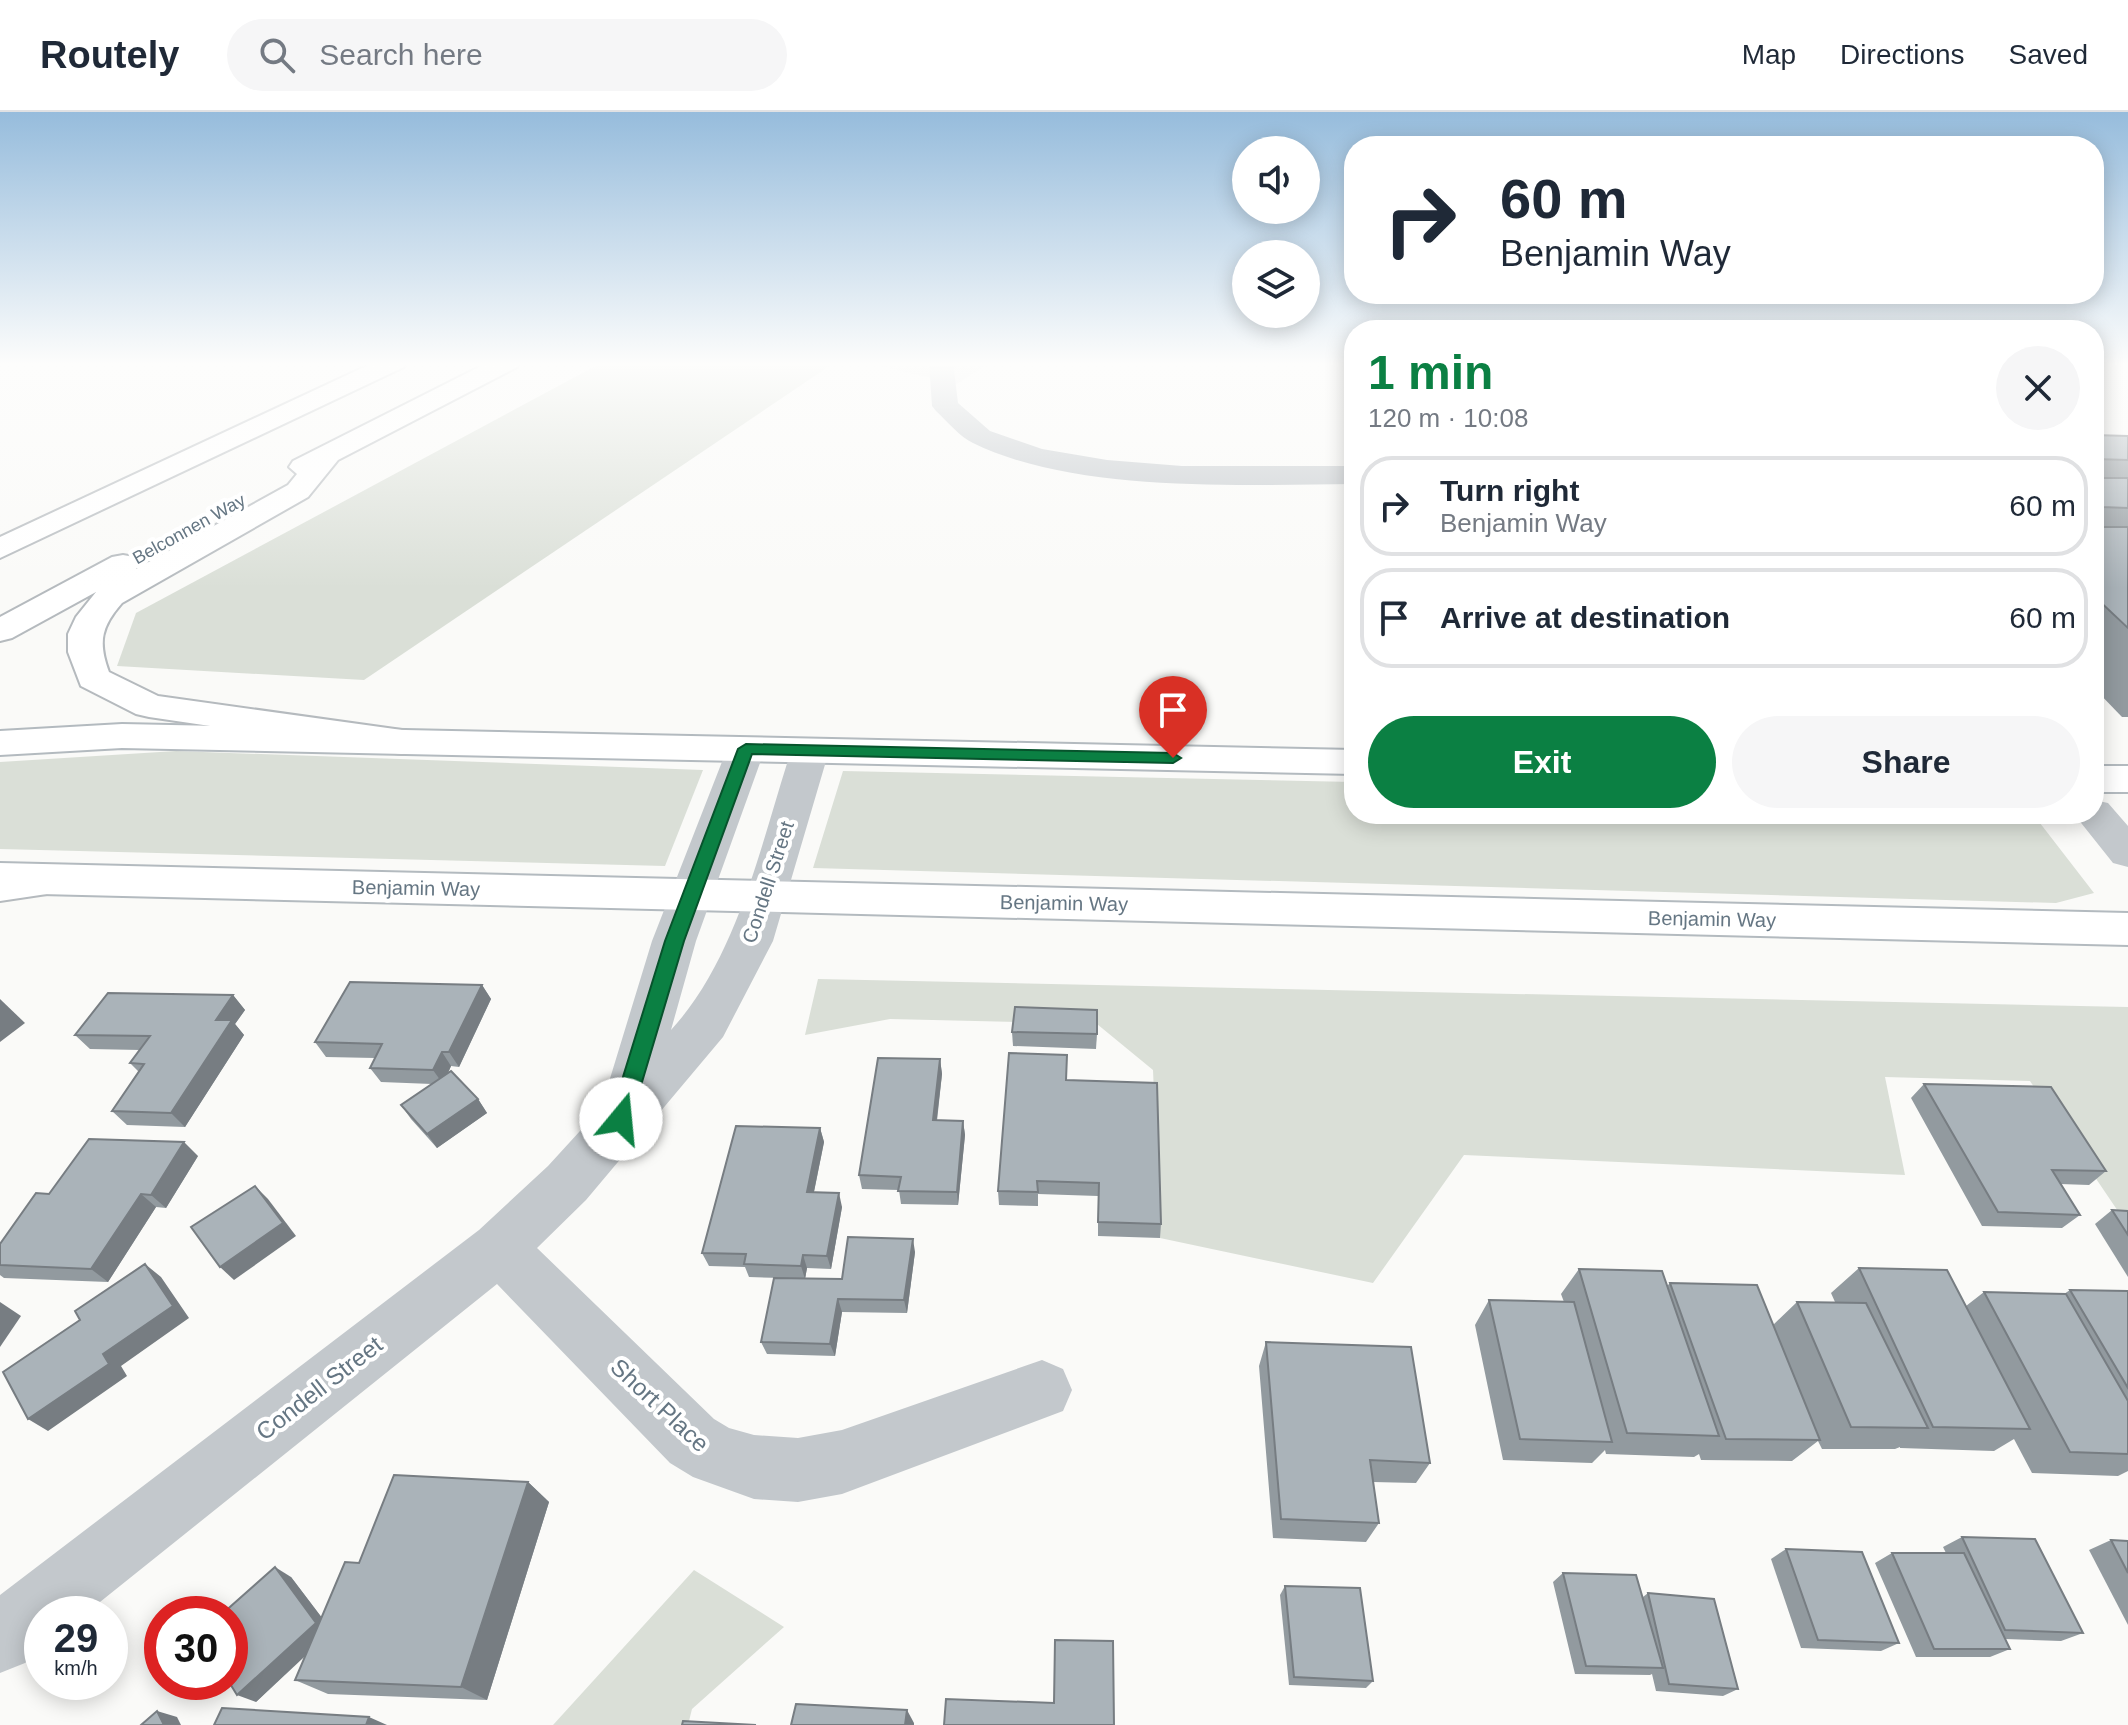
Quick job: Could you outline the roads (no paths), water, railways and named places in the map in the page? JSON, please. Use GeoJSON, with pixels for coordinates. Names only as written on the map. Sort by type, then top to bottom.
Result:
{"type":"FeatureCollection","features":[{"type":"Feature","properties":{"kind":"main road"},"geometry":{"type":"LineString","coordinates":[[0,549],[236,437]]}},
{"type":"Feature","properties":{"kind":"main road","name":"Belconnen Way"},"geometry":{"type":"LineString","coordinates":[[0,631],[360,437]]}},
{"type":"Feature","properties":{"kind":"main road"},"geometry":{"type":"LineString","coordinates":[[329,453],[298,491],[110,596],[90,619],[82,646],[94,678],[149,706],[402,742]]}},
{"type":"Feature","properties":{"kind":"main road"},"geometry":{"type":"LineString","coordinates":[[0,743],[122,736],[1344,762]]}},
{"type":"Feature","properties":{"kind":"main road"},"geometry":{"type":"LineString","coordinates":[[2104,779],[2128,779]]}},
{"type":"Feature","properties":{"kind":"main road","name":"Benjamin Way"},"geometry":{"type":"LineString","coordinates":[[0,878],[2128,929]]}},
{"type":"Feature","properties":{"kind":"main road"},"geometry":{"type":"LineString","coordinates":[[0,886],[52,880]]}},
{"type":"Feature","properties":{"kind":"street"},"geometry":{"type":"LineString","coordinates":[[986,437],[1031,457],[1124,473],[1344,475]]}},
{"type":"Feature","properties":{"kind":"street","name":"Condell Street"},"geometry":{"type":"LineString","coordinates":[[621,1119],[674,941],[746,749]]}},
{"type":"Feature","properties":{"kind":"street","name":"Condell Street"},"geometry":{"type":"LineString","coordinates":[[0,1638],[499,1248],[567,1183],[706,1024],[751,941],[810,751]]}},
{"type":"Feature","properties":{"kind":"street"},"geometry":{"type":"LineString","coordinates":[[2103,824],[2128,853]]}},
{"type":"Feature","properties":{"kind":"street","name":"Short Place"},"geometry":{"type":"LineString","coordinates":[[499,1248],[692,1441],[715,1455],[754,1467],[798,1470],[842,1462],[1042,1390]]}}]}
